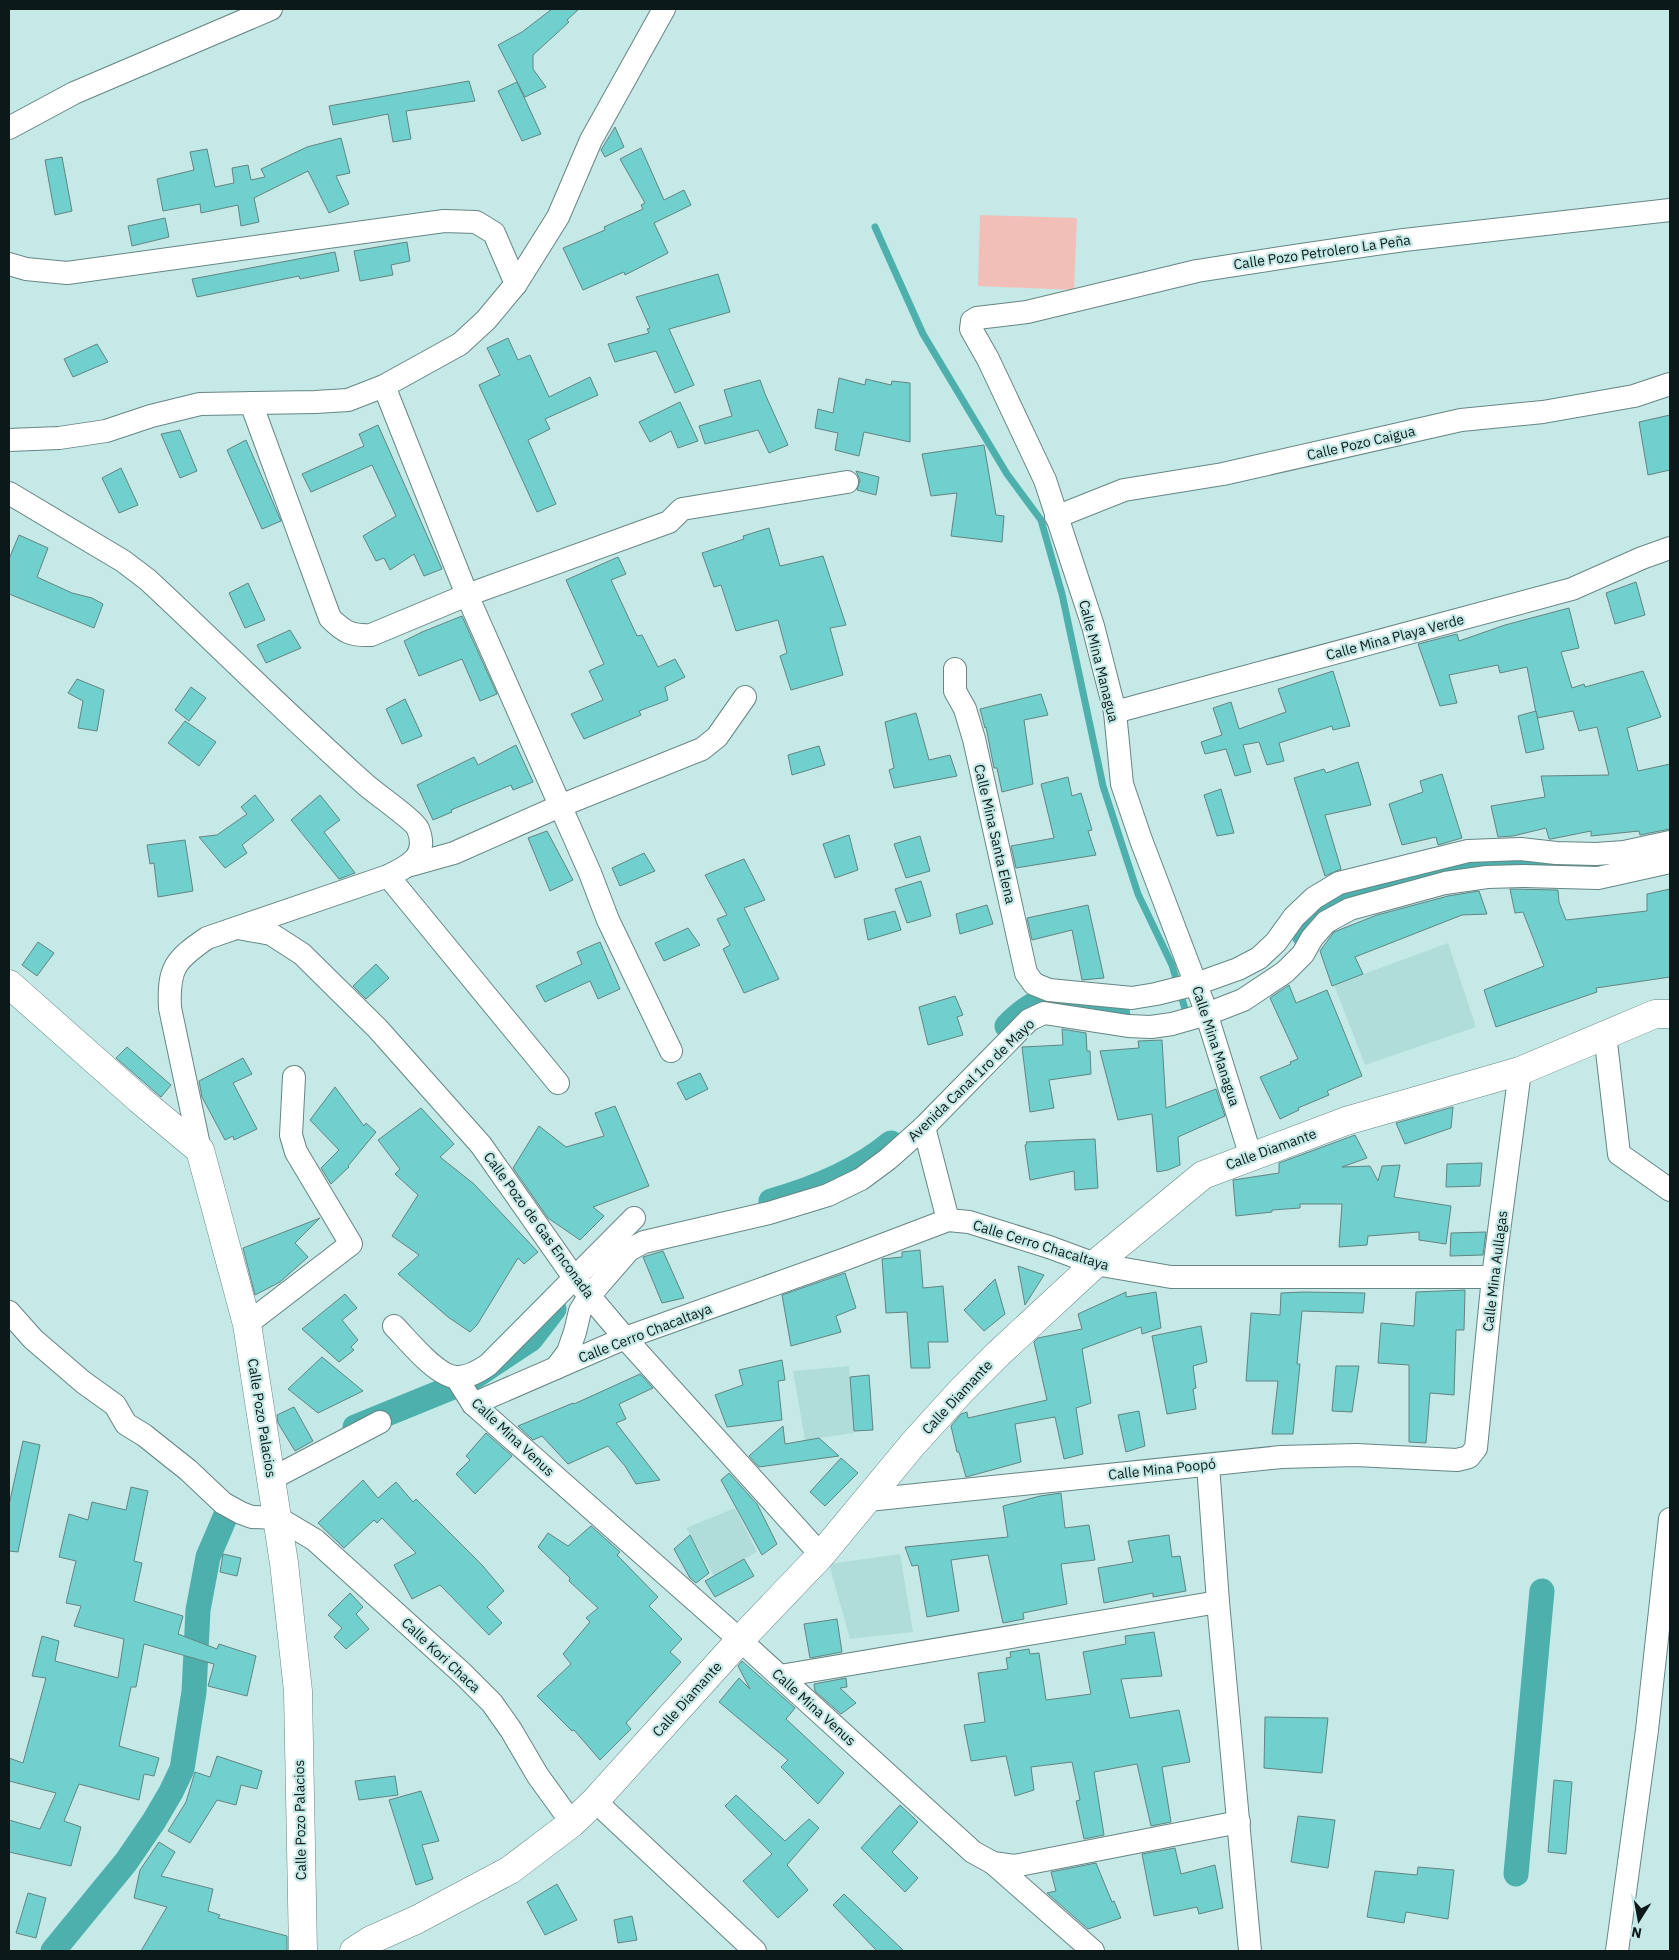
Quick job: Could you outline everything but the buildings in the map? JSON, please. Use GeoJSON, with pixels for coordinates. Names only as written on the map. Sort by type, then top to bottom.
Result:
{"type":"FeatureCollection","features":[{"type":"Feature","properties":{"kind":"street"},"geometry":{"type":"LineString","coordinates":[[9,128],[74,93],[271,9]]}},
{"type":"Feature","properties":{"kind":"street"},"geometry":{"type":"LineString","coordinates":[[9,440],[59,438],[106,431],[151,416],[200,404],[348,400],[384,386],[460,344],[486,320],[516,284],[558,217],[591,140],[664,9]]}},
{"type":"Feature","properties":{"kind":"street","name":"Calle Pozo Petrolero La Peña"},"geometry":{"type":"LineString","coordinates":[[977,318],[1027,312],[1197,271],[1290,256],[1404,240],[1670,210]]}},
{"type":"Feature","properties":{"kind":"street"},"geometry":{"type":"LineString","coordinates":[[9,264],[26,269],[67,273],[444,221],[476,222],[494,233],[516,284]]}},
{"type":"Feature","properties":{"kind":"street","name":"Calle Mina Managua"},"geometry":{"type":"LineString","coordinates":[[977,318],[972,322],[971,329],[988,359],[1045,480],[1093,626],[1115,712],[1122,784],[1144,849],[1207,1014],[1252,1157]]}},
{"type":"Feature","properties":{"kind":"street","name":"Calle Pozo Caigua"},"geometry":{"type":"LineString","coordinates":[[1056,517],[1124,490],[1223,474],[1461,420],[1543,412],[1634,396],[1670,384]]}},
{"type":"Feature","properties":{"kind":"street"},"geometry":{"type":"LineString","coordinates":[[384,386],[467,595],[590,873],[608,920],[671,1051]]}},
{"type":"Feature","properties":{"kind":"street"},"geometry":{"type":"LineString","coordinates":[[251,403],[330,618],[342,630],[356,635],[371,635],[467,595],[669,522],[682,509],[847,482]]}},
{"type":"Feature","properties":{"kind":"street"},"geometry":{"type":"LineString","coordinates":[[9,493],[123,560],[148,580],[367,786],[417,826],[421,840],[419,854],[411,865]]}},
{"type":"Feature","properties":{"kind":"street","name":"Calle Mina Playa Verde"},"geometry":{"type":"LineString","coordinates":[[1115,712],[1572,589],[1642,558],[1670,548]]}},
{"type":"Feature","properties":{"kind":"street","name":"Calle Mina Santa Elena"},"geometry":{"type":"LineString","coordinates":[[955,669],[955,691],[965,709],[974,739],[1026,973],[1034,984],[1049,990],[1132,998],[1196,984]]}},
{"type":"Feature","properties":{"kind":"street","name":"Calle Pozo Palacios"},"geometry":{"type":"LineString","coordinates":[[303,1951],[298,1691],[278,1518],[247,1324],[200,1150],[177,1048],[170,1008],[169,985],[177,963],[190,950],[207,938],[388,876],[411,865],[454,853],[560,806],[702,750],[717,737],[746,697]]}},
{"type":"Feature","properties":{"kind":"street"},"geometry":{"type":"LineString","coordinates":[[1196,984],[1238,970],[1259,958],[1276,942],[1294,917],[1314,898],[1339,883],[1468,851],[1521,849],[1556,853],[1596,854],[1624,852],[1670,842]]}},
{"type":"Feature","properties":{"kind":"street","name":"Avenida Canal 1ro de Mayo"},"geometry":{"type":"LineString","coordinates":[[556,1368],[568,1352],[575,1332],[580,1311],[582,1287],[630,1250],[644,1242],[769,1213],[828,1195],[861,1179],[888,1159],[924,1127],[1029,1020],[1044,1013],[1128,1026],[1151,1027],[1172,1024],[1207,1014],[1243,1000],[1286,972],[1326,922],[1350,910],[1445,883],[1487,877],[1598,878],[1670,862]]}},
{"type":"Feature","properties":{"kind":"street"},"geometry":{"type":"LineString","coordinates":[[388,876],[558,1083]]}},
{"type":"Feature","properties":{"kind":"street","name":"Calle Pozo de Gas Enconada"},"geometry":{"type":"LineString","coordinates":[[236,928],[271,934],[302,954],[378,1029],[481,1145],[582,1287],[625,1338],[821,1555]]}},
{"type":"Feature","properties":{"kind":"street"},"geometry":{"type":"LineString","coordinates":[[9,984],[140,1100],[200,1150]]}},
{"type":"Feature","properties":{"kind":"street","name":"Calle Diamante"},"geometry":{"type":"LineString","coordinates":[[354,1951],[371,1940],[416,1920],[510,1870],[596,1801],[740,1640],[821,1555],[913,1444],[961,1391],[1095,1264],[1202,1175],[1346,1121],[1520,1071],[1655,1014],[1670,1014]]}},
{"type":"Feature","properties":{"kind":"street"},"geometry":{"type":"LineString","coordinates":[[1605,1034],[1619,1154],[1670,1190]]}},
{"type":"Feature","properties":{"kind":"street","name":"Calle Mina Aullagas"},"geometry":{"type":"LineString","coordinates":[[1457,1460],[1469,1457],[1476,1448],[1493,1277],[1520,1071]]}},
{"type":"Feature","properties":{"kind":"street"},"geometry":{"type":"LineString","coordinates":[[247,1324],[351,1244],[296,1152],[291,1135],[294,1076]]}},
{"type":"Feature","properties":{"kind":"street"},"geometry":{"type":"LineString","coordinates":[[924,1127],[948,1220]]}},
{"type":"Feature","properties":{"kind":"street"},"geometry":{"type":"LineString","coordinates":[[394,1326],[439,1371],[456,1377],[473,1374],[488,1365],[582,1287],[634,1218]]}},
{"type":"Feature","properties":{"kind":"street","name":"Calle Cerro Chacaltaya"},"geometry":{"type":"LineString","coordinates":[[473,1404],[625,1338],[948,1220],[969,1222],[1049,1247],[1095,1264],[1171,1277],[1493,1277]]}},
{"type":"Feature","properties":{"kind":"street"},"geometry":{"type":"LineString","coordinates":[[9,1312],[32,1339],[83,1382],[115,1405],[126,1424],[144,1435],[188,1470],[223,1503],[241,1513],[252,1516],[278,1518]]}},
{"type":"Feature","properties":{"kind":"street","name":"Calle Mina Venus"},"geometry":{"type":"LineString","coordinates":[[456,1377],[473,1404],[740,1640],[973,1852],[993,1863],[1014,1866],[1239,1822]]}},
{"type":"Feature","properties":{"kind":"street"},"geometry":{"type":"LineString","coordinates":[[271,1479],[380,1422]]}},
{"type":"Feature","properties":{"kind":"street","name":"Calle Mina Poopó"},"geometry":{"type":"LineString","coordinates":[[868,1500],[1281,1456],[1356,1455],[1457,1460]]}},
{"type":"Feature","properties":{"kind":"street"},"geometry":{"type":"LineString","coordinates":[[1208,1465],[1218,1602],[1250,1951]]}},
{"type":"Feature","properties":{"kind":"street","name":"Calle Kori Chaca"},"geometry":{"type":"LineString","coordinates":[[278,1518],[315,1540],[463,1674],[492,1703],[511,1730],[538,1776],[572,1822]]}},
{"type":"Feature","properties":{"kind":"street"},"geometry":{"type":"LineString","coordinates":[[1618,1951],[1647,1730],[1670,1519]]}},
{"type":"Feature","properties":{"kind":"street"},"geometry":{"type":"LineString","coordinates":[[780,1676],[1218,1602]]}},
{"type":"Feature","properties":{"kind":"street"},"geometry":{"type":"LineString","coordinates":[[596,1801],[756,1951]]}},
{"type":"Feature","properties":{"kind":"street"},"geometry":{"type":"LineString","coordinates":[[993,1863],[1093,1951]]}},
{"type":"Feature","properties":{"kind":"shaded area"},"geometry":{"type":"Polygon","coordinates":[[[980,215],[1077,218],[1074,290],[978,286],[980,215]]]}},
{"type":"Feature","properties":{"kind":"shaded area"},"geometry":{"type":"Polygon","coordinates":[[[1448,943],[1476,1027],[1365,1065],[1334,985],[1448,943]]]}},
{"type":"Feature","properties":{"kind":"shaded area"},"geometry":{"type":"Polygon","coordinates":[[[849,1366],[854,1433],[805,1440],[793,1371],[849,1366]]]}},
{"type":"Feature","properties":{"kind":"shaded area"},"geometry":{"type":"Polygon","coordinates":[[[735,1508],[757,1552],[714,1576],[686,1528],[735,1508]]]}},
{"type":"Feature","properties":{"kind":"shaded area"},"geometry":{"type":"Polygon","coordinates":[[[900,1554],[913,1632],[850,1639],[829,1564],[900,1554]]]}},
{"type":"Feature","properties":{"kind":"waterway"},"geometry":{"type":"LineString","coordinates":[[875,227],[923,334],[1007,474],[1041,520],[1062,594],[1103,786],[1138,894],[1172,965],[1185,1009]]}},
{"type":"Feature","properties":{"kind":"waterway"},"geometry":{"type":"LineString","coordinates":[[1304,935],[1319,914],[1341,898],[1473,866],[1499,863],[1605,865],[1636,860]]}},
{"type":"Feature","properties":{"kind":"waterway"},"geometry":{"type":"LineString","coordinates":[[1007,1026],[1028,1008],[1044,1002],[1065,1003],[1118,1015]]}},
{"type":"Feature","properties":{"kind":"waterway"},"geometry":{"type":"LineString","coordinates":[[771,1201],[819,1185],[849,1171],[864,1163],[891,1143]]}},
{"type":"Feature","properties":{"kind":"waterway"},"geometry":{"type":"LineString","coordinates":[[355,1427],[468,1381],[531,1339],[554,1309]]}},
{"type":"Feature","properties":{"kind":"waterway"},"geometry":{"type":"LineString","coordinates":[[53,1951],[126,1862],[154,1821],[182,1769],[194,1692],[198,1610],[208,1557],[226,1515]]}},
{"type":"Feature","properties":{"kind":"waterway"},"geometry":{"type":"LineString","coordinates":[[1516,1874],[1542,1591]]}}]}
